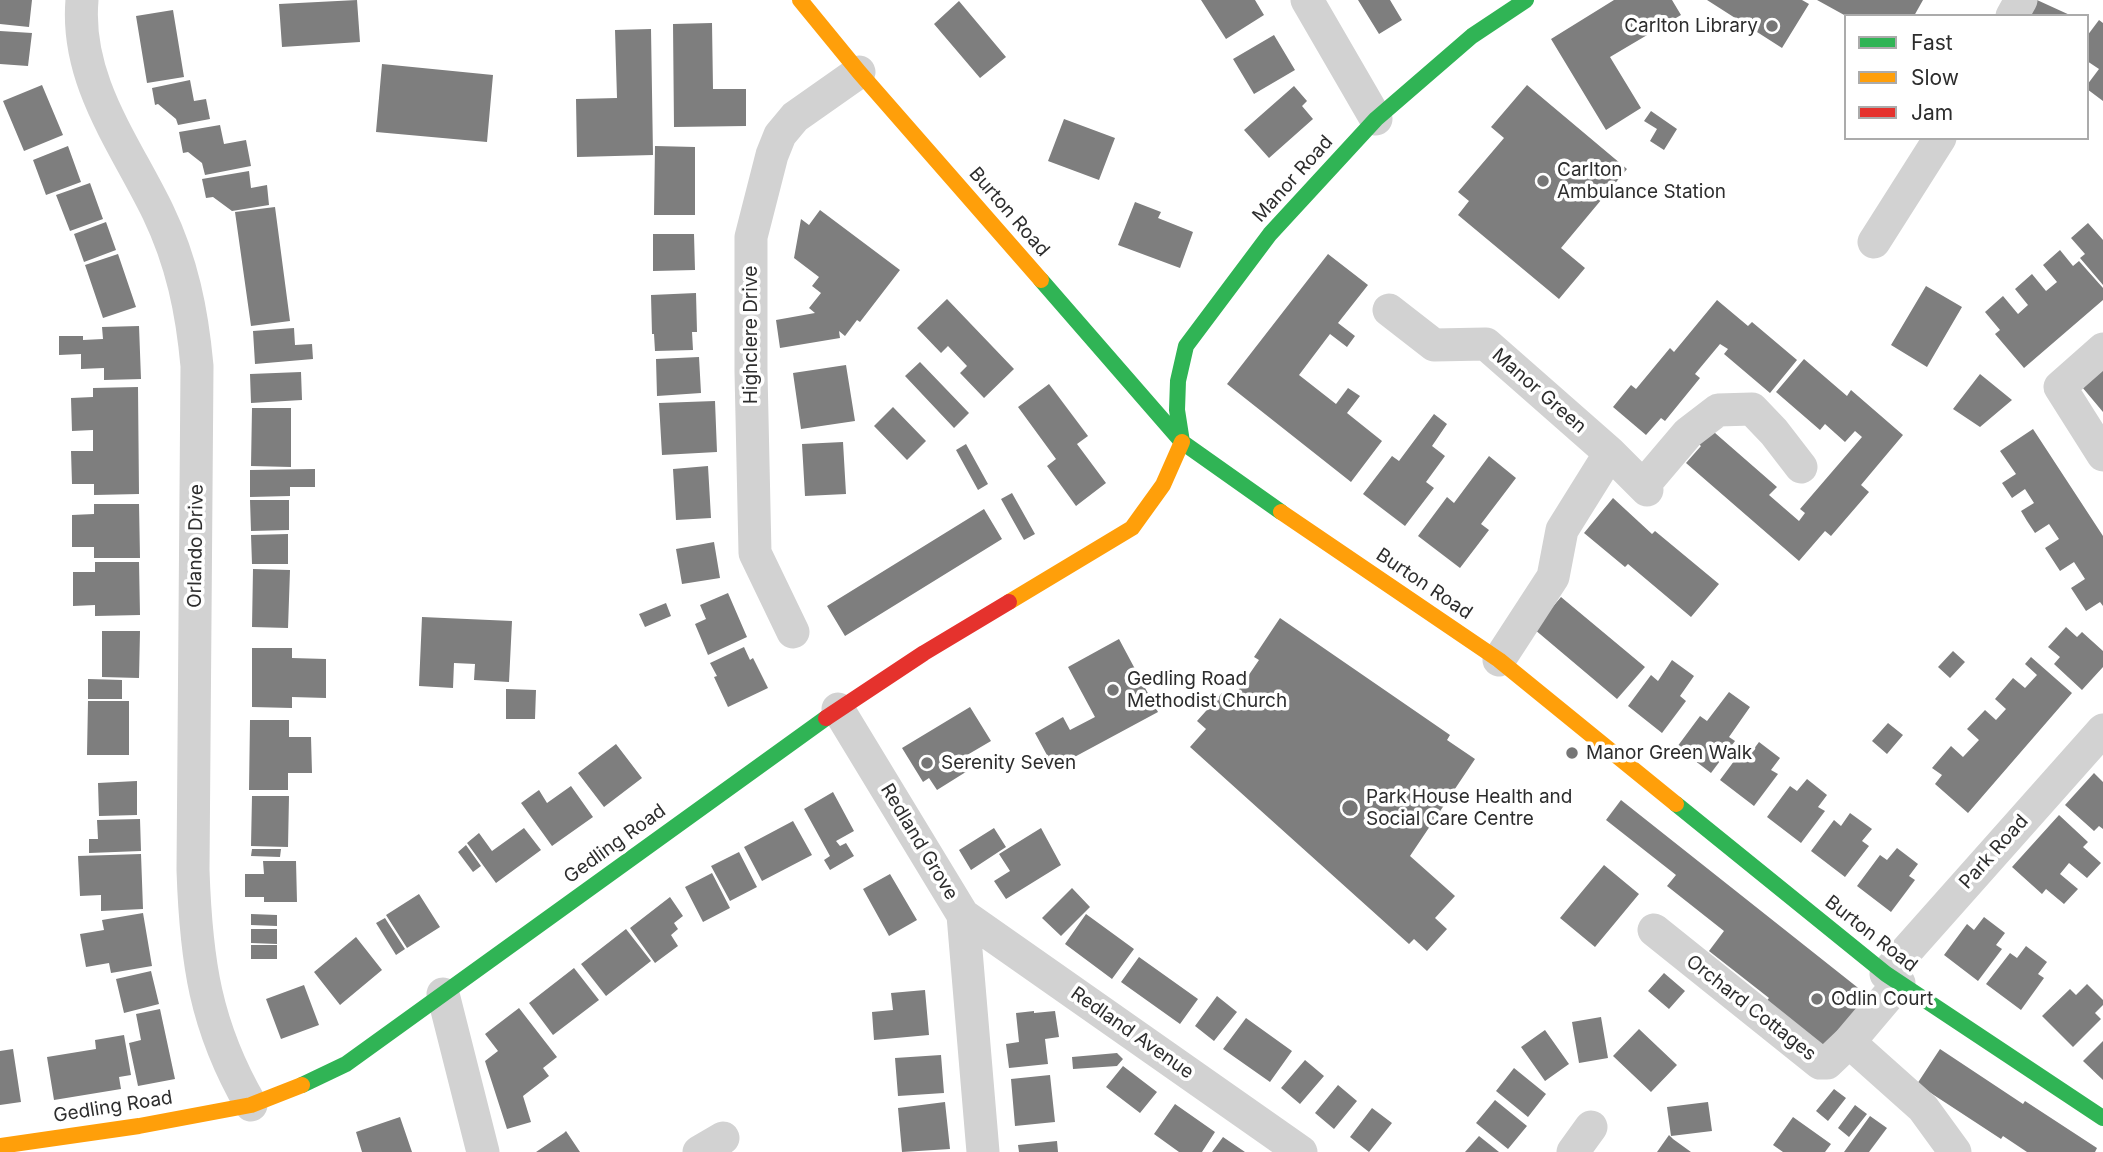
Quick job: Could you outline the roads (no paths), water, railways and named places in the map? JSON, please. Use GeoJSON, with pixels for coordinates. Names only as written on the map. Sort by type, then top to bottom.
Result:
{"type":"FeatureCollection","features":[{"type":"Feature","properties":{"kind":"street","name":"Orlando Drive"},"geometry":{"type":"LineString","coordinates":[[82,0],[84,51],[98,98],[158,213],[181,268],[193,319],[197,366],[193,870],[195,922],[205,998],[231,1068],[251,1105]]}},
{"type":"Feature","properties":{"kind":"street"},"geometry":{"type":"LineString","coordinates":[[1307,0],[1377,119]]}},
{"type":"Feature","properties":{"kind":"street","name":"Manor Road"},"geometry":{"type":"LineString","coordinates":[[1182,442],[1177,410],[1178,380],[1186,345],[1270,234],[1377,119],[1427,73],[1472,36],[1526,0]]}},
{"type":"Feature","properties":{"kind":"street","name":"Burton Road"},"geometry":{"type":"LineString","coordinates":[[812,6],[859,72],[1182,442],[1280,512],[1499,660],[1892,979],[2103,1118]]}},
{"type":"Feature","properties":{"kind":"street","name":"Highclere Drive"},"geometry":{"type":"LineString","coordinates":[[793,632],[755,553],[751,237],[772,155],[780,135],[795,117],[859,72]]}},
{"type":"Feature","properties":{"kind":"street"},"geometry":{"type":"LineString","coordinates":[[1874,242],[1939,140]]}},
{"type":"Feature","properties":{"kind":"street","name":"Manor Green"},"geometry":{"type":"LineString","coordinates":[[1389,310],[1434,345],[1486,344],[1610,453]]}},
{"type":"Feature","properties":{"kind":"street"},"geometry":{"type":"LineString","coordinates":[[2103,349],[2060,387],[2103,455]]}},
{"type":"Feature","properties":{"kind":"street"},"geometry":{"type":"LineString","coordinates":[[1499,660],[1553,577],[1562,530],[1610,453],[1645,488],[1688,433],[1718,410],[1752,409],[1801,467]]}},
{"type":"Feature","properties":{"kind":"street","name":"Gedling Road"},"geometry":{"type":"LineString","coordinates":[[18,1147],[251,1105],[319,1079],[346,1064],[838,709],[924,653],[1132,528],[1163,485],[1182,442]]}},
{"type":"Feature","properties":{"kind":"street","name":"Redland Grove"},"geometry":{"type":"LineString","coordinates":[[838,709],[963,915],[983,1152]]}},
{"type":"Feature","properties":{"kind":"street","name":"Park Road"},"geometry":{"type":"LineString","coordinates":[[1849,1042],[1892,979],[2103,730]]}},
{"type":"Feature","properties":{"kind":"street","name":"Redland Avenue"},"geometry":{"type":"LineString","coordinates":[[963,915],[1301,1152]]}},
{"type":"Feature","properties":{"kind":"street","name":"Orchard Cottages"},"geometry":{"type":"LineString","coordinates":[[1654,930],[1820,1063],[1827,1063],[1849,1042]]}},
{"type":"Feature","properties":{"kind":"street"},"geometry":{"type":"LineString","coordinates":[[443,994],[483,1152]]}},
{"type":"Feature","properties":{"kind":"street"},"geometry":{"type":"LineString","coordinates":[[1849,1042],[1923,1108],[1955,1152]]}},
{"type":"Feature","properties":{"kind":"place","name":"Carlton Library"},"geometry":{"type":"Point","coordinates":[1772,26]}},
{"type":"Feature","properties":{"kind":"place","name":"Carlton Ambulance Station"},"geometry":{"type":"Point","coordinates":[1543,181]}},
{"type":"Feature","properties":{"kind":"place","name":"Gedling Road Methodist Church"},"geometry":{"type":"Point","coordinates":[1113,690]}},
{"type":"Feature","properties":{"kind":"place","name":"Manor Green Walk"},"geometry":{"type":"Point","coordinates":[1572,753]}},
{"type":"Feature","properties":{"kind":"place","name":"Serenity Seven"},"geometry":{"type":"Point","coordinates":[927,763]}},
{"type":"Feature","properties":{"kind":"place","name":"Park House Health and Social Care Centre"},"geometry":{"type":"Point","coordinates":[1350,808]}},
{"type":"Feature","properties":{"kind":"place","name":"Odlin Court"},"geometry":{"type":"Point","coordinates":[1817,999]}}]}
